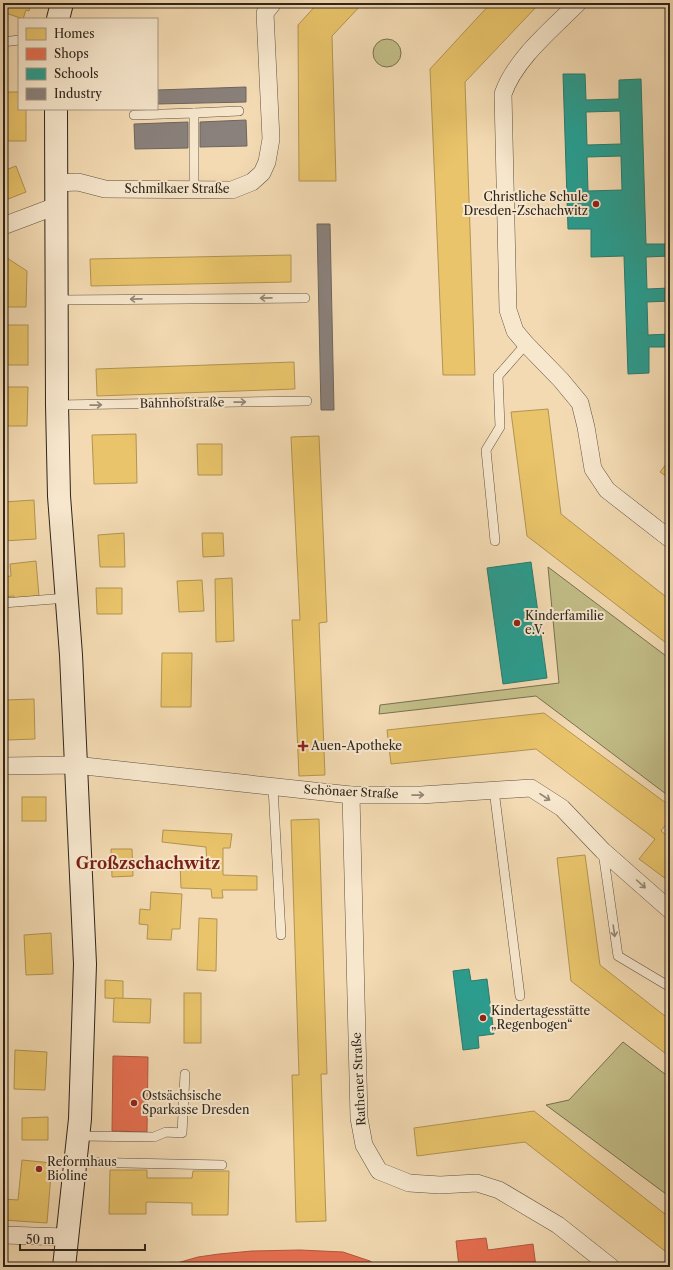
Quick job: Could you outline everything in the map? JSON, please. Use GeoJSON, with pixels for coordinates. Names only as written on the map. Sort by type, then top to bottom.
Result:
{"type":"FeatureCollection","features":[{"type":"Feature","properties":{"kind":"street"},"geometry":{"type":"LineString","coordinates":[[58,18],[62,3]]}},
{"type":"Feature","properties":{"kind":"street","name":"Schmilkaer Straße"},"geometry":{"type":"LineString","coordinates":[[56,183],[78,182],[105,188],[232,190],[252,182],[262,173],[268,162],[271,139],[264,13],[274,3]]}},
{"type":"Feature","properties":{"kind":"street"},"geometry":{"type":"LineString","coordinates":[[578,3],[539,42],[513,73],[503,94],[508,310],[515,331],[561,380],[580,403],[586,427],[593,469],[607,490],[670,539]]}},
{"type":"Feature","properties":{"kind":"street"},"geometry":{"type":"LineString","coordinates":[[56,110],[57,405],[59,496],[71,655],[85,964],[79,1136],[66,1237],[64,1267]]}},
{"type":"Feature","properties":{"kind":"street"},"geometry":{"type":"LineString","coordinates":[[3,226],[56,206]]}},
{"type":"Feature","properties":{"kind":"street","name":"Schönaer Straße"},"geometry":{"type":"LineString","coordinates":[[3,766],[75,765],[351,795],[421,795],[531,788],[562,808],[603,851],[670,910]]}},
{"type":"Feature","properties":{"kind":"street","name":"Rathener Straße"},"geometry":{"type":"LineString","coordinates":[[351,795],[359,1118],[364,1145],[379,1171],[408,1182],[440,1185],[476,1183],[499,1190],[558,1225],[611,1267]]}},
{"type":"Feature","properties":{"kind":"street"},"geometry":{"type":"LineString","coordinates":[[3,1235],[66,1237]]}},
{"type":"Feature","properties":{"kind":"lane"},"geometry":{"type":"LineString","coordinates":[[3,42],[18,40]]}},
{"type":"Feature","properties":{"kind":"lane"},"geometry":{"type":"LineString","coordinates":[[134,114],[194,113],[239,110]]}},
{"type":"Feature","properties":{"kind":"lane"},"geometry":{"type":"LineString","coordinates":[[194,113],[194,190]]}},
{"type":"Feature","properties":{"kind":"lane"},"geometry":{"type":"LineString","coordinates":[[57,300],[305,298]]}},
{"type":"Feature","properties":{"kind":"lane"},"geometry":{"type":"LineString","coordinates":[[495,541],[486,450],[500,428],[498,376],[526,344]]}},
{"type":"Feature","properties":{"kind":"lane","name":"Bahnhofstraße"},"geometry":{"type":"LineString","coordinates":[[57,405],[306,401]]}},
{"type":"Feature","properties":{"kind":"lane"},"geometry":{"type":"LineString","coordinates":[[3,603],[67,598]]}},
{"type":"Feature","properties":{"kind":"lane"},"geometry":{"type":"LineString","coordinates":[[273,787],[281,935]]}},
{"type":"Feature","properties":{"kind":"lane"},"geometry":{"type":"LineString","coordinates":[[494,790],[520,996]]}},
{"type":"Feature","properties":{"kind":"lane"},"geometry":{"type":"LineString","coordinates":[[603,851],[618,956],[670,987]]}},
{"type":"Feature","properties":{"kind":"lane"},"geometry":{"type":"LineString","coordinates":[[79,1136],[154,1137],[166,1132],[182,1133],[185,1074]]}},
{"type":"Feature","properties":{"kind":"lane"},"geometry":{"type":"LineString","coordinates":[[76,1162],[222,1165]]}},
{"type":"Feature","properties":{"kind":"shaded area"},"geometry":{"type":"Polygon","coordinates":[[[387,39],[397,43],[401,53],[397,63],[387,67],[377,63],[373,53],[377,43],[387,39]]]}},
{"type":"Feature","properties":{"kind":"shaded area"},"geometry":{"type":"Polygon","coordinates":[[[548,567],[670,659],[670,797],[536,696],[379,714],[380,705],[559,683],[548,567]]]}},
{"type":"Feature","properties":{"kind":"shaded area"},"geometry":{"type":"Polygon","coordinates":[[[623,1042],[670,1078],[670,1197],[546,1105],[569,1100],[623,1042]]]}},
{"type":"Feature","properties":{"kind":"building: Homes"},"geometry":{"type":"Polygon","coordinates":[[[3,3],[31,3],[29,11],[26,10],[23,18],[3,12],[3,3]]]}},
{"type":"Feature","properties":{"kind":"building: Homes"},"geometry":{"type":"Polygon","coordinates":[[[318,3],[363,3],[332,36],[336,181],[299,181],[298,25],[318,3]]]}},
{"type":"Feature","properties":{"kind":"building: Homes"},"geometry":{"type":"Polygon","coordinates":[[[491,3],[540,3],[465,82],[475,375],[443,375],[430,69],[491,3]]]}},
{"type":"Feature","properties":{"kind":"building: Homes"},"geometry":{"type":"Polygon","coordinates":[[[663,3],[670,3],[670,21],[663,3]]]}},
{"type":"Feature","properties":{"kind":"building: Homes"},"geometry":{"type":"Polygon","coordinates":[[[3,92],[18,92],[18,110],[26,110],[26,141],[3,141],[3,92]]]}},
{"type":"Feature","properties":{"kind":"building: Homes"},"geometry":{"type":"Polygon","coordinates":[[[16,166],[26,192],[3,201],[3,171],[16,166]]]}},
{"type":"Feature","properties":{"kind":"building: Homes"},"geometry":{"type":"Polygon","coordinates":[[[291,255],[291,282],[91,286],[90,259],[291,255]]]}},
{"type":"Feature","properties":{"kind":"building: Homes"},"geometry":{"type":"Polygon","coordinates":[[[7,258],[27,271],[26,307],[3,307],[3,259],[7,258]]]}},
{"type":"Feature","properties":{"kind":"building: Homes"},"geometry":{"type":"Polygon","coordinates":[[[3,325],[28,325],[28,365],[3,365],[3,325]]]}},
{"type":"Feature","properties":{"kind":"building: Homes"},"geometry":{"type":"Polygon","coordinates":[[[294,362],[295,389],[97,396],[96,369],[294,362]]]}},
{"type":"Feature","properties":{"kind":"building: Homes"},"geometry":{"type":"Polygon","coordinates":[[[3,387],[28,387],[27,426],[3,426],[3,387]]]}},
{"type":"Feature","properties":{"kind":"building: Homes"},"geometry":{"type":"Polygon","coordinates":[[[548,409],[561,514],[670,600],[670,646],[527,536],[511,412],[548,409]]]}},
{"type":"Feature","properties":{"kind":"building: Homes"},"geometry":{"type":"Polygon","coordinates":[[[136,434],[137,483],[94,484],[92,435],[136,434]]]}},
{"type":"Feature","properties":{"kind":"building: Homes"},"geometry":{"type":"Polygon","coordinates":[[[319,436],[327,622],[319,623],[325,775],[299,776],[292,620],[300,620],[291,437],[319,436]]]}},
{"type":"Feature","properties":{"kind":"building: Homes"},"geometry":{"type":"Polygon","coordinates":[[[197,444],[222,444],[222,475],[198,475],[197,444]]]}},
{"type":"Feature","properties":{"kind":"building: Homes"},"geometry":{"type":"Polygon","coordinates":[[[670,459],[670,479],[660,472],[670,459]]]}},
{"type":"Feature","properties":{"kind":"building: Homes"},"geometry":{"type":"Polygon","coordinates":[[[34,500],[36,539],[3,541],[3,502],[34,500]]]}},
{"type":"Feature","properties":{"kind":"building: Homes"},"geometry":{"type":"Polygon","coordinates":[[[124,533],[125,567],[100,567],[98,535],[124,533]]]}},
{"type":"Feature","properties":{"kind":"building: Homes"},"geometry":{"type":"Polygon","coordinates":[[[202,533],[223,533],[224,556],[203,557],[202,533]]]}},
{"type":"Feature","properties":{"kind":"building: Homes"},"geometry":{"type":"Polygon","coordinates":[[[36,561],[39,596],[14,598],[14,596],[3,597],[3,577],[11,576],[10,564],[36,561]]]}},
{"type":"Feature","properties":{"kind":"building: Homes"},"geometry":{"type":"Polygon","coordinates":[[[232,578],[234,641],[216,642],[215,579],[232,578]]]}},
{"type":"Feature","properties":{"kind":"building: Homes"},"geometry":{"type":"Polygon","coordinates":[[[202,580],[204,611],[179,612],[177,581],[202,580]]]}},
{"type":"Feature","properties":{"kind":"building: Homes"},"geometry":{"type":"Polygon","coordinates":[[[96,588],[122,588],[122,614],[97,614],[96,588]]]}},
{"type":"Feature","properties":{"kind":"building: Homes"},"geometry":{"type":"Polygon","coordinates":[[[162,653],[192,653],[191,707],[161,707],[162,653]]]}},
{"type":"Feature","properties":{"kind":"building: Homes"},"geometry":{"type":"Polygon","coordinates":[[[34,699],[35,739],[8,740],[6,700],[34,699]]]}},
{"type":"Feature","properties":{"kind":"building: Homes"},"geometry":{"type":"Polygon","coordinates":[[[544,713],[670,806],[670,819],[661,831],[670,838],[670,882],[639,859],[655,839],[536,749],[391,764],[387,730],[544,713]]]}},
{"type":"Feature","properties":{"kind":"building: Homes"},"geometry":{"type":"Polygon","coordinates":[[[22,797],[46,797],[46,821],[22,821],[22,797]]]}},
{"type":"Feature","properties":{"kind":"building: Homes"},"geometry":{"type":"Polygon","coordinates":[[[319,819],[327,1074],[321,1074],[326,1221],[296,1222],[292,1075],[299,1075],[291,820],[319,819]]]}},
{"type":"Feature","properties":{"kind":"building: Homes"},"geometry":{"type":"Polygon","coordinates":[[[163,830],[232,834],[230,848],[223,848],[223,875],[257,876],[257,890],[222,890],[223,898],[212,898],[211,889],[181,888],[180,864],[207,864],[206,847],[162,842],[163,830]]]}},
{"type":"Feature","properties":{"kind":"building: Homes"},"geometry":{"type":"Polygon","coordinates":[[[111,849],[132,849],[133,876],[112,877],[111,849]]]}},
{"type":"Feature","properties":{"kind":"building: Homes"},"geometry":{"type":"Polygon","coordinates":[[[585,855],[600,965],[670,1020],[670,1057],[571,981],[557,858],[585,855]]]}},
{"type":"Feature","properties":{"kind":"building: Homes"},"geometry":{"type":"Polygon","coordinates":[[[151,892],[182,894],[180,929],[172,929],[171,940],[147,939],[148,925],[139,924],[140,909],[150,910],[151,892]]]}},
{"type":"Feature","properties":{"kind":"building: Homes"},"geometry":{"type":"Polygon","coordinates":[[[199,918],[217,919],[216,971],[197,970],[199,918]]]}},
{"type":"Feature","properties":{"kind":"building: Homes"},"geometry":{"type":"Polygon","coordinates":[[[51,933],[53,974],[26,975],[24,935],[51,933]]]}},
{"type":"Feature","properties":{"kind":"building: Homes"},"geometry":{"type":"Polygon","coordinates":[[[105,980],[123,981],[123,999],[105,998],[105,980]]]}},
{"type":"Feature","properties":{"kind":"building: Homes"},"geometry":{"type":"Polygon","coordinates":[[[184,993],[201,993],[201,1043],[184,1043],[184,993]]]}},
{"type":"Feature","properties":{"kind":"building: Homes"},"geometry":{"type":"Polygon","coordinates":[[[114,998],[151,999],[150,1023],[113,1022],[114,998]]]}},
{"type":"Feature","properties":{"kind":"building: Homes"},"geometry":{"type":"Polygon","coordinates":[[[15,1050],[47,1052],[45,1090],[14,1089],[15,1050]]]}},
{"type":"Feature","properties":{"kind":"building: Homes"},"geometry":{"type":"Polygon","coordinates":[[[534,1111],[670,1218],[670,1255],[525,1142],[417,1156],[414,1128],[534,1111]]]}},
{"type":"Feature","properties":{"kind":"building: Homes"},"geometry":{"type":"Polygon","coordinates":[[[48,1117],[48,1140],[22,1140],[22,1118],[48,1117]]]}},
{"type":"Feature","properties":{"kind":"building: Homes"},"geometry":{"type":"Polygon","coordinates":[[[3,1144],[7,1144],[6,1164],[3,1164],[3,1144]]]}},
{"type":"Feature","properties":{"kind":"building: Homes"},"geometry":{"type":"Polygon","coordinates":[[[22,1160],[52,1163],[47,1223],[3,1220],[3,1199],[18,1200],[22,1160]]]}},
{"type":"Feature","properties":{"kind":"building: Homes"},"geometry":{"type":"Polygon","coordinates":[[[110,1170],[147,1170],[147,1178],[192,1178],[193,1171],[229,1171],[228,1215],[192,1215],[192,1203],[146,1202],[146,1214],[109,1214],[110,1170]]]}},
{"type":"Feature","properties":{"kind":"building: Shops"},"geometry":{"type":"Polygon","coordinates":[[[113,1056],[148,1057],[147,1132],[112,1131],[113,1056]]]}},
{"type":"Feature","properties":{"kind":"building: Shops"},"geometry":{"type":"Polygon","coordinates":[[[486,1238],[488,1250],[533,1244],[536,1267],[459,1267],[456,1241],[486,1238]]]}},
{"type":"Feature","properties":{"kind":"building: Shops"},"geometry":{"type":"Polygon","coordinates":[[[300,1250],[343,1252],[370,1261],[378,1267],[163,1267],[198,1257],[219,1254],[252,1251],[300,1250]]]}},
{"type":"Feature","properties":{"kind":"building: Schools"},"geometry":{"type":"Polygon","coordinates":[[[563,74],[585,74],[586,100],[619,99],[619,80],[641,79],[646,244],[670,244],[670,256],[646,257],[647,289],[670,288],[670,301],[647,302],[648,335],[670,334],[670,347],[649,347],[649,373],[628,374],[624,256],[591,257],[591,229],[568,229],[563,74]],[[620,111],[586,112],[587,145],[621,144],[620,111]],[[621,156],[587,157],[588,191],[622,190],[621,156]]]}},
{"type":"Feature","properties":{"kind":"building: Schools","name":"Kinderfamilie e.V."},"geometry":{"type":"Polygon","coordinates":[[[531,562],[547,678],[503,684],[487,568],[531,562]]]}},
{"type":"Feature","properties":{"kind":"building: Schools"},"geometry":{"type":"Polygon","coordinates":[[[469,969],[471,981],[487,979],[494,1034],[478,1036],[479,1048],[463,1050],[453,971],[469,969]]]}},
{"type":"Feature","properties":{"kind":"building: Industry"},"geometry":{"type":"Polygon","coordinates":[[[246,87],[246,102],[158,104],[158,90],[246,87]]]}},
{"type":"Feature","properties":{"kind":"building: Industry"},"geometry":{"type":"Polygon","coordinates":[[[246,120],[247,146],[200,147],[200,122],[246,120]]]}},
{"type":"Feature","properties":{"kind":"building: Industry"},"geometry":{"type":"Polygon","coordinates":[[[188,122],[188,148],[135,149],[134,124],[188,122]]]}},
{"type":"Feature","properties":{"kind":"building: Industry"},"geometry":{"type":"Polygon","coordinates":[[[317,224],[330,224],[334,410],[321,410],[317,224]]]}},
{"type":"Feature","properties":{"kind":"place","name":"Christliche Schule Dresden-Zschachwitz"},"geometry":{"type":"Point","coordinates":[596,204]}},
{"type":"Feature","properties":{"kind":"place","name":"Kinderfamilie e.V."},"geometry":{"type":"Point","coordinates":[517,623]}},
{"type":"Feature","properties":{"kind":"place","name":"Auen-Apotheke"},"geometry":{"type":"Point","coordinates":[303,746]}},
{"type":"Feature","properties":{"kind":"place","name":"Kindertagesstätte „Regenbogen“"},"geometry":{"type":"Point","coordinates":[483,1018]}},
{"type":"Feature","properties":{"kind":"place","name":"Ostsächsische Sparkasse Dresden"},"geometry":{"type":"Point","coordinates":[134,1103]}},
{"type":"Feature","properties":{"kind":"place","name":"Reformhaus Bioline"},"geometry":{"type":"Point","coordinates":[39,1169]}},
{"type":"Feature","properties":{"kind":"district","name":"Großzschachwitz"},"geometry":{"type":"Point","coordinates":[148,863]}}]}
